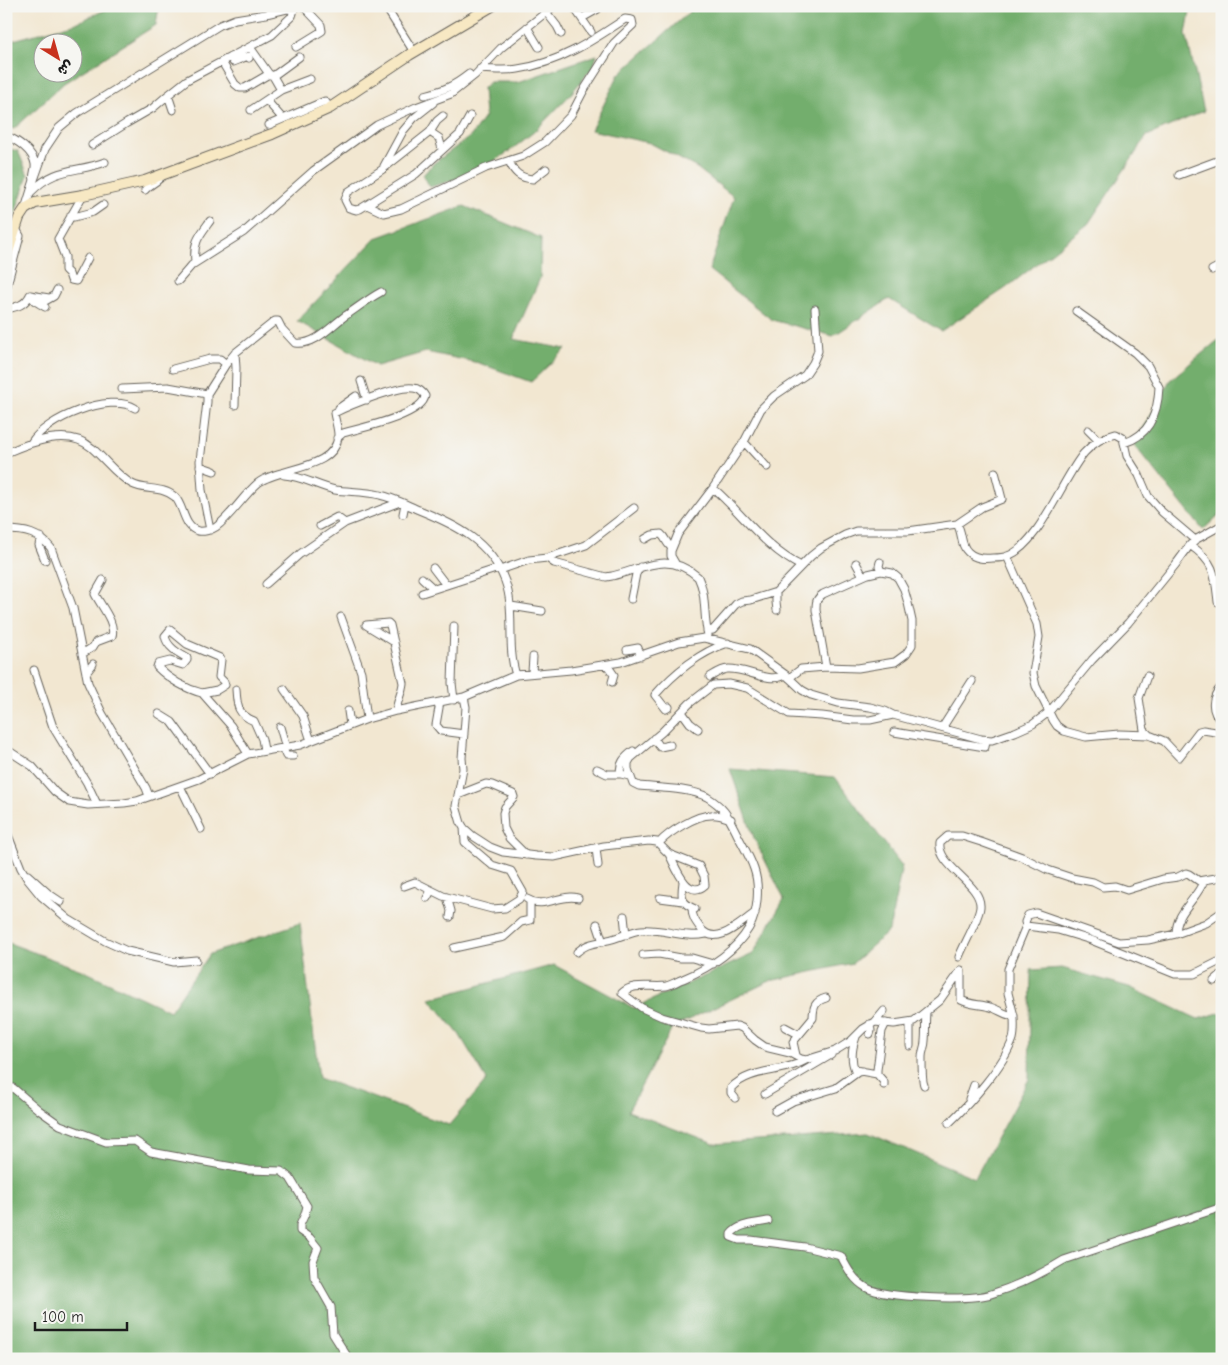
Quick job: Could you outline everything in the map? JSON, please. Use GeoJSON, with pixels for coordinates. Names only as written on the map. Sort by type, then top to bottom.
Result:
{"type":"FeatureCollection","features":[{"type":"Feature","properties":{"kind":"main road"},"geometry":{"type":"LineString","coordinates":[[6,258],[15,227],[25,209],[35,203],[83,195],[145,181],[242,146],[330,108],[414,52],[490,7]]}},
{"type":"Feature","properties":{"kind":"street"},"geometry":{"type":"LineString","coordinates":[[296,47],[322,31],[321,25],[303,6]]}},
{"type":"Feature","properties":{"kind":"street"},"geometry":{"type":"LineString","coordinates":[[385,6],[414,52]]}},
{"type":"Feature","properties":{"kind":"street"},"geometry":{"type":"LineString","coordinates":[[178,281],[195,262],[244,232],[313,171],[377,124],[451,94],[475,76],[501,48],[554,6]]}},
{"type":"Feature","properties":{"kind":"street"},"geometry":{"type":"LineString","coordinates":[[573,6],[591,32]]}},
{"type":"Feature","properties":{"kind":"street"},"geometry":{"type":"LineString","coordinates":[[582,18],[598,9],[598,6]]}},
{"type":"Feature","properties":{"kind":"street"},"geometry":{"type":"LineString","coordinates":[[25,209],[45,148],[59,128],[77,113],[227,22],[295,8],[292,16],[279,30],[187,80],[153,108],[92,145]]}},
{"type":"Feature","properties":{"kind":"street"},"geometry":{"type":"LineString","coordinates":[[546,12],[557,26],[560,34]]}},
{"type":"Feature","properties":{"kind":"street"},"geometry":{"type":"LineString","coordinates":[[367,205],[384,213],[401,210],[486,168],[524,156],[545,142],[571,115],[584,90],[614,43],[633,25],[632,20],[626,19],[589,43],[555,60],[518,69],[481,68],[474,70],[452,87],[425,95]]}},
{"type":"Feature","properties":{"kind":"street"},"geometry":{"type":"LineString","coordinates":[[527,26],[538,47]]}},
{"type":"Feature","properties":{"kind":"street"},"geometry":{"type":"LineString","coordinates":[[250,46],[282,90]]}},
{"type":"Feature","properties":{"kind":"street"},"geometry":{"type":"LineString","coordinates":[[230,57],[233,62],[245,56],[249,58]]}},
{"type":"Feature","properties":{"kind":"street"},"geometry":{"type":"LineString","coordinates":[[222,62],[235,84],[240,88],[245,88],[271,75],[299,57]]}},
{"type":"Feature","properties":{"kind":"street"},"geometry":{"type":"LineString","coordinates":[[251,110],[282,90],[310,79]]}},
{"type":"Feature","properties":{"kind":"street"},"geometry":{"type":"LineString","coordinates":[[168,95],[173,110]]}},
{"type":"Feature","properties":{"kind":"street"},"geometry":{"type":"LineString","coordinates":[[383,169],[403,131],[414,118],[437,100]]}},
{"type":"Feature","properties":{"kind":"street"},"geometry":{"type":"LineString","coordinates":[[269,125],[325,101],[330,108]]}},
{"type":"Feature","properties":{"kind":"street"},"geometry":{"type":"LineString","coordinates":[[268,102],[283,119]]}},
{"type":"Feature","properties":{"kind":"street"},"geometry":{"type":"LineString","coordinates":[[443,116],[437,121],[430,132],[383,169],[348,192],[346,196],[347,204],[352,210],[367,205],[416,174],[460,134],[470,116]]}},
{"type":"Feature","properties":{"kind":"street"},"geometry":{"type":"LineString","coordinates":[[430,132],[439,138],[442,149]]}},
{"type":"Feature","properties":{"kind":"street"},"geometry":{"type":"LineString","coordinates":[[6,136],[15,139],[31,156],[35,163],[34,180]]}},
{"type":"Feature","properties":{"kind":"street"},"geometry":{"type":"LineString","coordinates":[[1179,175],[1222,159]]}},
{"type":"Feature","properties":{"kind":"street"},"geometry":{"type":"LineString","coordinates":[[509,161],[513,171],[522,178],[533,179],[546,169]]}},
{"type":"Feature","properties":{"kind":"street"},"geometry":{"type":"LineString","coordinates":[[31,192],[46,179],[70,170],[105,162]]}},
{"type":"Feature","properties":{"kind":"street"},"geometry":{"type":"LineString","coordinates":[[146,190],[158,182],[164,174]]}},
{"type":"Feature","properties":{"kind":"street"},"geometry":{"type":"LineString","coordinates":[[83,195],[58,239],[65,257],[65,270],[71,280],[76,281],[88,258]]}},
{"type":"Feature","properties":{"kind":"street"},"geometry":{"type":"LineString","coordinates":[[71,215],[74,217],[78,214],[88,214],[103,205]]}},
{"type":"Feature","properties":{"kind":"street"},"geometry":{"type":"LineString","coordinates":[[195,262],[196,240],[210,220]]}},
{"type":"Feature","properties":{"kind":"street"},"geometry":{"type":"LineString","coordinates":[[6,289],[20,236],[15,227]]}},
{"type":"Feature","properties":{"kind":"street"},"geometry":{"type":"LineString","coordinates":[[1212,270],[1222,265]]}},
{"type":"Feature","properties":{"kind":"street"},"geometry":{"type":"LineString","coordinates":[[30,294],[42,306],[49,298],[54,296],[57,290]]}},
{"type":"Feature","properties":{"kind":"street"},"geometry":{"type":"LineString","coordinates":[[210,530],[202,490],[200,466],[206,394],[226,364],[235,353],[275,321],[278,320],[282,329],[295,343],[306,343],[326,332],[355,309],[381,292]]}},
{"type":"Feature","properties":{"kind":"street"},"geometry":{"type":"LineString","coordinates":[[30,294],[49,298]]}},
{"type":"Feature","properties":{"kind":"street"},"geometry":{"type":"LineString","coordinates":[[6,309],[18,307],[24,303],[30,294]]}},
{"type":"Feature","properties":{"kind":"street"},"geometry":{"type":"LineString","coordinates":[[675,563],[671,556],[678,534],[713,488],[744,442],[760,409],[805,375],[813,363],[818,351],[815,309]]}},
{"type":"Feature","properties":{"kind":"street"},"geometry":{"type":"LineString","coordinates":[[1076,311],[1135,353],[1148,366],[1159,387],[1152,420],[1140,436],[1124,443]]}},
{"type":"Feature","properties":{"kind":"street"},"geometry":{"type":"LineString","coordinates":[[235,353],[235,406]]}},
{"type":"Feature","properties":{"kind":"street"},"geometry":{"type":"LineString","coordinates":[[173,369],[210,359],[220,359],[226,364]]}},
{"type":"Feature","properties":{"kind":"street"},"geometry":{"type":"LineString","coordinates":[[361,381],[367,400]]}},
{"type":"Feature","properties":{"kind":"street"},"geometry":{"type":"LineString","coordinates":[[122,389],[168,387],[206,394]]}},
{"type":"Feature","properties":{"kind":"street"},"geometry":{"type":"LineString","coordinates":[[336,412],[400,389],[412,387],[423,392],[425,396],[422,405],[408,414],[343,433],[337,438]]}},
{"type":"Feature","properties":{"kind":"street"},"geometry":{"type":"LineString","coordinates":[[6,453],[31,443],[60,438],[81,441],[93,449],[120,476],[134,485],[163,490],[171,494],[178,502],[185,519],[197,531],[210,530],[220,524],[258,483],[265,478],[278,474],[297,473],[328,454],[336,443],[338,435],[334,413],[356,396]]}},
{"type":"Feature","properties":{"kind":"street"},"geometry":{"type":"LineString","coordinates":[[31,443],[34,437],[50,424],[72,413],[110,404],[127,405],[135,408]]}},
{"type":"Feature","properties":{"kind":"street"},"geometry":{"type":"LineString","coordinates":[[1088,430],[1098,440]]}},
{"type":"Feature","properties":{"kind":"street"},"geometry":{"type":"LineString","coordinates":[[957,524],[960,528],[964,547],[971,554],[982,558],[1007,556],[1034,533],[1079,460],[1098,440],[1105,436],[1116,434],[1123,438],[1127,456],[1139,475],[1148,496],[1210,563],[1216,581],[1218,602]]}},
{"type":"Feature","properties":{"kind":"street"},"geometry":{"type":"LineString","coordinates":[[744,442],[767,466]]}},
{"type":"Feature","properties":{"kind":"street"},"geometry":{"type":"LineString","coordinates":[[200,466],[214,471]]}},
{"type":"Feature","properties":{"kind":"street"},"geometry":{"type":"LineString","coordinates":[[6,749],[32,766],[63,799],[74,804],[137,801],[210,774],[248,754],[285,748],[311,741],[367,719],[396,711],[454,700],[516,675],[607,665],[641,656],[679,642],[708,635],[736,604],[776,592],[821,548],[856,531],[908,531],[957,524],[982,506],[1002,499],[995,472]]}},
{"type":"Feature","properties":{"kind":"street"},"geometry":{"type":"LineString","coordinates":[[297,473],[328,488],[379,494],[402,503],[443,520],[469,534],[485,548],[500,569],[508,590],[511,606],[512,664],[516,675]]}},
{"type":"Feature","properties":{"kind":"street"},"geometry":{"type":"LineString","coordinates":[[713,488],[727,500],[749,527],[783,556],[801,566]]}},
{"type":"Feature","properties":{"kind":"street"},"geometry":{"type":"LineString","coordinates":[[402,503],[403,514]]}},
{"type":"Feature","properties":{"kind":"street"},"geometry":{"type":"LineString","coordinates":[[266,584],[300,554],[345,523],[402,503]]}},
{"type":"Feature","properties":{"kind":"street"},"geometry":{"type":"LineString","coordinates":[[422,593],[529,560],[547,558],[562,552],[581,548],[601,538],[634,508]]}},
{"type":"Feature","properties":{"kind":"street"},"geometry":{"type":"LineString","coordinates":[[320,526],[337,517],[345,523]]}},
{"type":"Feature","properties":{"kind":"street"},"geometry":{"type":"LineString","coordinates":[[708,635],[757,652],[802,690],[811,695],[838,703],[878,708],[893,715],[986,740],[997,739],[1033,724],[1049,712],[1092,660],[1128,623],[1192,543],[1222,525]]}},
{"type":"Feature","properties":{"kind":"street"},"geometry":{"type":"LineString","coordinates":[[6,530],[22,531],[41,537],[51,548],[70,596],[88,683],[102,713],[149,796]]}},
{"type":"Feature","properties":{"kind":"street"},"geometry":{"type":"LineString","coordinates":[[645,539],[661,534],[672,548]]}},
{"type":"Feature","properties":{"kind":"street"},"geometry":{"type":"LineString","coordinates":[[41,537],[39,546],[45,560]]}},
{"type":"Feature","properties":{"kind":"street"},"geometry":{"type":"LineString","coordinates":[[1007,556],[1037,624],[1039,637],[1034,660],[1034,680],[1057,726],[1064,731],[1092,738],[1119,734],[1149,735],[1164,741],[1176,756],[1179,757],[1200,731],[1222,733]]}},
{"type":"Feature","properties":{"kind":"street"},"geometry":{"type":"LineString","coordinates":[[547,558],[554,563],[606,577],[662,562],[675,563],[698,577],[703,590],[708,635]]}},
{"type":"Feature","properties":{"kind":"street"},"geometry":{"type":"LineString","coordinates":[[856,562],[862,576]]}},
{"type":"Feature","properties":{"kind":"street"},"geometry":{"type":"LineString","coordinates":[[880,562],[881,570]]}},
{"type":"Feature","properties":{"kind":"street"},"geometry":{"type":"LineString","coordinates":[[631,599],[636,574],[640,567]]}},
{"type":"Feature","properties":{"kind":"street"},"geometry":{"type":"LineString","coordinates":[[433,568],[446,585]]}},
{"type":"Feature","properties":{"kind":"street"},"geometry":{"type":"LineString","coordinates":[[710,677],[728,669],[780,678],[788,677],[802,669],[826,667],[858,668],[895,662],[906,654],[912,645],[911,613],[904,589],[898,578],[892,573],[881,570],[862,576],[822,594],[818,598],[816,602],[826,667]]}},
{"type":"Feature","properties":{"kind":"street"},"geometry":{"type":"LineString","coordinates":[[422,578],[434,589]]}},
{"type":"Feature","properties":{"kind":"street"},"geometry":{"type":"LineString","coordinates":[[82,654],[96,642],[112,636],[114,632],[95,594],[103,580]]}},
{"type":"Feature","properties":{"kind":"street"},"geometry":{"type":"LineString","coordinates":[[776,592],[777,610]]}},
{"type":"Feature","properties":{"kind":"street"},"geometry":{"type":"LineString","coordinates":[[511,606],[542,611]]}},
{"type":"Feature","properties":{"kind":"street"},"geometry":{"type":"LineString","coordinates":[[340,617],[361,672],[367,719]]}},
{"type":"Feature","properties":{"kind":"street"},"geometry":{"type":"LineString","coordinates":[[454,626],[452,683],[454,700]]}},
{"type":"Feature","properties":{"kind":"street"},"geometry":{"type":"LineString","coordinates":[[202,693],[217,690],[224,685],[224,682],[219,678],[220,658],[187,644],[170,630],[165,636],[166,641],[187,660],[182,665],[166,661],[158,664],[157,667],[168,678],[202,693],[231,726],[248,754]]}},
{"type":"Feature","properties":{"kind":"street"},"geometry":{"type":"LineString","coordinates":[[394,642],[403,683],[397,700],[396,711]]}},
{"type":"Feature","properties":{"kind":"street"},"geometry":{"type":"LineString","coordinates":[[669,707],[666,709],[654,695],[660,688],[699,657],[728,642]]}},
{"type":"Feature","properties":{"kind":"street"},"geometry":{"type":"LineString","coordinates":[[627,650],[638,648],[641,656]]}},
{"type":"Feature","properties":{"kind":"street"},"geometry":{"type":"LineString","coordinates":[[532,672],[533,658]]}},
{"type":"Feature","properties":{"kind":"street"},"geometry":{"type":"LineString","coordinates":[[86,673],[93,664]]}},
{"type":"Feature","properties":{"kind":"street"},"geometry":{"type":"LineString","coordinates":[[607,665],[614,675],[612,682]]}},
{"type":"Feature","properties":{"kind":"street"},"geometry":{"type":"LineString","coordinates":[[34,670],[48,721],[87,783],[97,804]]}},
{"type":"Feature","properties":{"kind":"street"},"geometry":{"type":"LineString","coordinates":[[1147,676],[1139,698],[1144,730],[1149,735]]}},
{"type":"Feature","properties":{"kind":"street"},"geometry":{"type":"LineString","coordinates":[[942,728],[972,681]]}},
{"type":"Feature","properties":{"kind":"street"},"geometry":{"type":"LineString","coordinates":[[806,1060],[796,1055],[765,1047],[737,1026],[701,1028],[662,1017],[642,1008],[626,998],[622,993],[626,989],[633,987],[672,984],[722,958],[748,929],[755,913],[757,884],[755,870],[731,819],[716,803],[691,791],[639,786],[633,783],[629,776],[628,763],[631,758],[662,732],[690,702],[713,685],[738,685],[752,690],[780,710],[789,714],[852,720],[870,720],[893,715]]}},
{"type":"Feature","properties":{"kind":"street"},"geometry":{"type":"LineString","coordinates":[[1222,686],[1216,695],[1213,708],[1215,714],[1222,722]]}},
{"type":"Feature","properties":{"kind":"street"},"geometry":{"type":"LineString","coordinates":[[236,689],[237,706],[246,717],[254,720],[262,739],[264,750]]}},
{"type":"Feature","properties":{"kind":"street"},"geometry":{"type":"LineString","coordinates":[[284,689],[303,716],[311,741]]}},
{"type":"Feature","properties":{"kind":"street"},"geometry":{"type":"LineString","coordinates":[[454,948],[476,942],[504,938],[521,922],[530,920],[530,901],[510,871],[492,865],[465,842],[464,828],[456,806],[464,769],[462,758],[466,707],[464,697]]}},
{"type":"Feature","properties":{"kind":"street"},"geometry":{"type":"LineString","coordinates":[[440,702],[436,725],[442,731],[464,734]]}},
{"type":"Feature","properties":{"kind":"street"},"geometry":{"type":"LineString","coordinates":[[348,711],[350,725]]}},
{"type":"Feature","properties":{"kind":"street"},"geometry":{"type":"LineString","coordinates":[[682,712],[690,723],[698,729]]}},
{"type":"Feature","properties":{"kind":"street"},"geometry":{"type":"LineString","coordinates":[[160,714],[172,722],[210,774]]}},
{"type":"Feature","properties":{"kind":"street"},"geometry":{"type":"LineString","coordinates":[[280,726],[286,756],[293,756]]}},
{"type":"Feature","properties":{"kind":"street"},"geometry":{"type":"LineString","coordinates":[[621,774],[623,759],[657,731],[662,732]]}},
{"type":"Feature","properties":{"kind":"street"},"geometry":{"type":"LineString","coordinates":[[894,732],[985,747],[986,740]]}},
{"type":"Feature","properties":{"kind":"street"},"geometry":{"type":"LineString","coordinates":[[654,738],[660,747],[670,745]]}},
{"type":"Feature","properties":{"kind":"street"},"geometry":{"type":"LineString","coordinates":[[597,769],[607,774],[629,776]]}},
{"type":"Feature","properties":{"kind":"street"},"geometry":{"type":"LineString","coordinates":[[458,795],[486,784],[513,794],[514,797],[508,802],[503,812],[504,828],[509,838],[526,855]]}},
{"type":"Feature","properties":{"kind":"street"},"geometry":{"type":"LineString","coordinates":[[180,786],[201,829]]}},
{"type":"Feature","properties":{"kind":"street"},"geometry":{"type":"LineString","coordinates":[[659,843],[677,829],[704,816],[712,814],[731,819]]}},
{"type":"Feature","properties":{"kind":"street"},"geometry":{"type":"LineString","coordinates":[[464,828],[490,847],[514,855],[554,857],[649,840],[659,843],[669,854],[683,882],[683,901],[695,909],[692,917],[706,934],[712,937],[724,934],[755,913]]}},
{"type":"Feature","properties":{"kind":"street"},"geometry":{"type":"LineString","coordinates":[[6,830],[23,872],[42,896],[68,919],[105,941],[128,951],[174,962],[196,960]]}},
{"type":"Feature","properties":{"kind":"street"},"geometry":{"type":"LineString","coordinates":[[959,957],[980,906],[978,897],[941,851],[940,843],[948,836],[962,836],[981,842],[1022,857],[1048,870],[1072,878],[1093,882],[1103,887],[1115,886],[1127,890],[1163,879],[1178,877],[1186,873],[1199,881],[1222,875]]}},
{"type":"Feature","properties":{"kind":"street"},"geometry":{"type":"LineString","coordinates":[[596,848],[598,865]]}},
{"type":"Feature","properties":{"kind":"street"},"geometry":{"type":"LineString","coordinates":[[669,854],[699,866],[702,870],[705,881],[703,887],[694,889],[683,882]]}},
{"type":"Feature","properties":{"kind":"street"},"geometry":{"type":"LineString","coordinates":[[23,872],[28,874],[48,894],[61,902]]}},
{"type":"Feature","properties":{"kind":"street"},"geometry":{"type":"LineString","coordinates":[[1176,934],[1179,917],[1200,889],[1204,880]]}},
{"type":"Feature","properties":{"kind":"street"},"geometry":{"type":"LineString","coordinates":[[404,886],[416,882],[431,891],[447,897],[499,910],[519,899],[524,892]]}},
{"type":"Feature","properties":{"kind":"street"},"geometry":{"type":"LineString","coordinates":[[427,898],[431,891]]}},
{"type":"Feature","properties":{"kind":"street"},"geometry":{"type":"LineString","coordinates":[[447,897],[451,912],[450,917]]}},
{"type":"Feature","properties":{"kind":"street"},"geometry":{"type":"LineString","coordinates":[[530,901],[550,902],[564,897],[578,898]]}},
{"type":"Feature","properties":{"kind":"street"},"geometry":{"type":"LineString","coordinates":[[660,898],[683,901]]}},
{"type":"Feature","properties":{"kind":"street"},"geometry":{"type":"LineString","coordinates":[[950,1123],[963,1110],[996,1068],[1014,1037],[1014,1016],[1008,993],[1008,969],[1026,926],[1024,922],[1028,915],[1036,913],[1119,942],[1148,940],[1176,934],[1206,923],[1222,912]]}},
{"type":"Feature","properties":{"kind":"street"},"geometry":{"type":"LineString","coordinates":[[624,916],[626,935]]}},
{"type":"Feature","properties":{"kind":"street"},"geometry":{"type":"LineString","coordinates":[[597,924],[603,942]]}},
{"type":"Feature","properties":{"kind":"street"},"geometry":{"type":"LineString","coordinates":[[1026,926],[1058,930],[1091,940],[1175,974],[1194,974],[1222,960]]}},
{"type":"Feature","properties":{"kind":"street"},"geometry":{"type":"LineString","coordinates":[[577,952],[586,944],[603,942],[641,930],[698,936],[706,934]]}},
{"type":"Feature","properties":{"kind":"street"},"geometry":{"type":"LineString","coordinates":[[643,955],[659,954],[692,958],[713,964]]}},
{"type":"Feature","properties":{"kind":"street"},"geometry":{"type":"LineString","coordinates":[[872,1023],[894,1024],[914,1021],[940,1000],[960,970],[961,1000],[970,1004],[988,1006],[1009,1016],[1014,1016]]}},
{"type":"Feature","properties":{"kind":"street"},"geometry":{"type":"LineString","coordinates":[[1214,981],[1222,974]]}},
{"type":"Feature","properties":{"kind":"street"},"geometry":{"type":"LineString","coordinates":[[796,1055],[793,1042],[812,1018],[812,1010],[818,1001],[826,998]]}},
{"type":"Feature","properties":{"kind":"street"},"geometry":{"type":"LineString","coordinates":[[765,1094],[827,1059],[884,1011]]}},
{"type":"Feature","properties":{"kind":"street"},"geometry":{"type":"LineString","coordinates":[[924,1085],[922,1058],[925,1045],[924,1025],[926,1013]]}},
{"type":"Feature","properties":{"kind":"street"},"geometry":{"type":"LineString","coordinates":[[910,1022],[910,1046]]}},
{"type":"Feature","properties":{"kind":"street"},"geometry":{"type":"LineString","coordinates":[[870,1034],[872,1023]]}},
{"type":"Feature","properties":{"kind":"street"},"geometry":{"type":"LineString","coordinates":[[877,1074],[881,1036],[886,1024]]}},
{"type":"Feature","properties":{"kind":"street"},"geometry":{"type":"LineString","coordinates":[[785,1028],[798,1034]]}},
{"type":"Feature","properties":{"kind":"street"},"geometry":{"type":"LineString","coordinates":[[856,1036],[852,1047],[852,1059],[855,1070],[861,1069],[877,1074],[883,1079],[884,1086]]}},
{"type":"Feature","properties":{"kind":"street"},"geometry":{"type":"LineString","coordinates":[[736,1098],[731,1092],[731,1088],[749,1076],[764,1071],[789,1068],[806,1060],[835,1051]]}},
{"type":"Feature","properties":{"kind":"street"},"geometry":{"type":"LineString","coordinates":[[775,1111],[793,1101],[836,1088],[861,1069]]}},
{"type":"Feature","properties":{"kind":"street"},"geometry":{"type":"LineString","coordinates":[[963,1110],[974,1085]]}},
{"type":"Feature","properties":{"kind":"street"},"geometry":{"type":"LineString","coordinates":[[6,1087],[13,1088],[60,1125],[106,1142],[135,1141],[151,1152],[249,1170],[281,1171],[290,1178],[307,1206],[300,1225],[300,1231],[310,1238],[318,1248],[313,1261],[314,1277],[331,1307],[333,1334],[345,1351],[347,1356],[345,1359]]}},
{"type":"Feature","properties":{"kind":"street"},"geometry":{"type":"LineString","coordinates":[[768,1220],[736,1229],[731,1234],[731,1237],[738,1240],[804,1247],[841,1256],[855,1279],[871,1290],[950,1299],[990,1295],[1040,1274],[1064,1260],[1222,1206]]}},
{"type":"Feature","properties":{"kind":"green space"},"geometry":{"type":"Polygon","coordinates":[[[114,6],[159,6],[156,25],[82,72],[82,32],[43,32],[76,23],[114,6]]]}},
{"type":"Feature","properties":{"kind":"green space"},"geometry":{"type":"Polygon","coordinates":[[[696,6],[1191,6],[1186,34],[1204,111],[1147,136],[1088,224],[1006,288],[941,331],[889,299],[833,336],[772,320],[709,270],[734,197],[697,168],[650,143],[591,130],[619,74],[696,6]]]}},
{"type":"Feature","properties":{"kind":"green space"},"geometry":{"type":"Polygon","coordinates":[[[32,35],[32,82],[66,82],[14,129],[6,127],[6,42],[32,35]]]}},
{"type":"Feature","properties":{"kind":"green space"},"geometry":{"type":"Polygon","coordinates":[[[597,55],[593,69],[570,95],[535,131],[511,150],[489,165],[454,180],[430,187],[423,175],[434,163],[471,136],[485,116],[483,88],[490,82],[518,82],[597,55]]]}},
{"type":"Feature","properties":{"kind":"green space"},"geometry":{"type":"Polygon","coordinates":[[[6,148],[18,151],[28,175],[14,217],[6,217],[6,148]]]}},
{"type":"Feature","properties":{"kind":"green space"},"geometry":{"type":"Polygon","coordinates":[[[464,206],[541,238],[540,278],[513,339],[566,349],[531,382],[479,363],[426,352],[377,366],[297,321],[376,238],[464,206]]]}},
{"type":"Feature","properties":{"kind":"green space"},"geometry":{"type":"Polygon","coordinates":[[[1222,337],[1222,512],[1203,530],[1134,445],[1170,380],[1222,337]]]}},
{"type":"Feature","properties":{"kind":"green space"},"geometry":{"type":"Polygon","coordinates":[[[730,769],[835,777],[902,866],[889,931],[853,963],[770,981],[673,1027],[628,1111],[714,1144],[868,1133],[975,1178],[1029,1079],[1031,970],[1062,968],[1129,987],[1198,1019],[1222,1012],[1222,1359],[6,1359],[6,942],[84,971],[170,1011],[210,954],[300,923],[319,1078],[449,1125],[487,1080],[459,1034],[430,999],[554,965],[634,1008],[753,954],[784,899],[754,838],[730,769]]]}}]}
